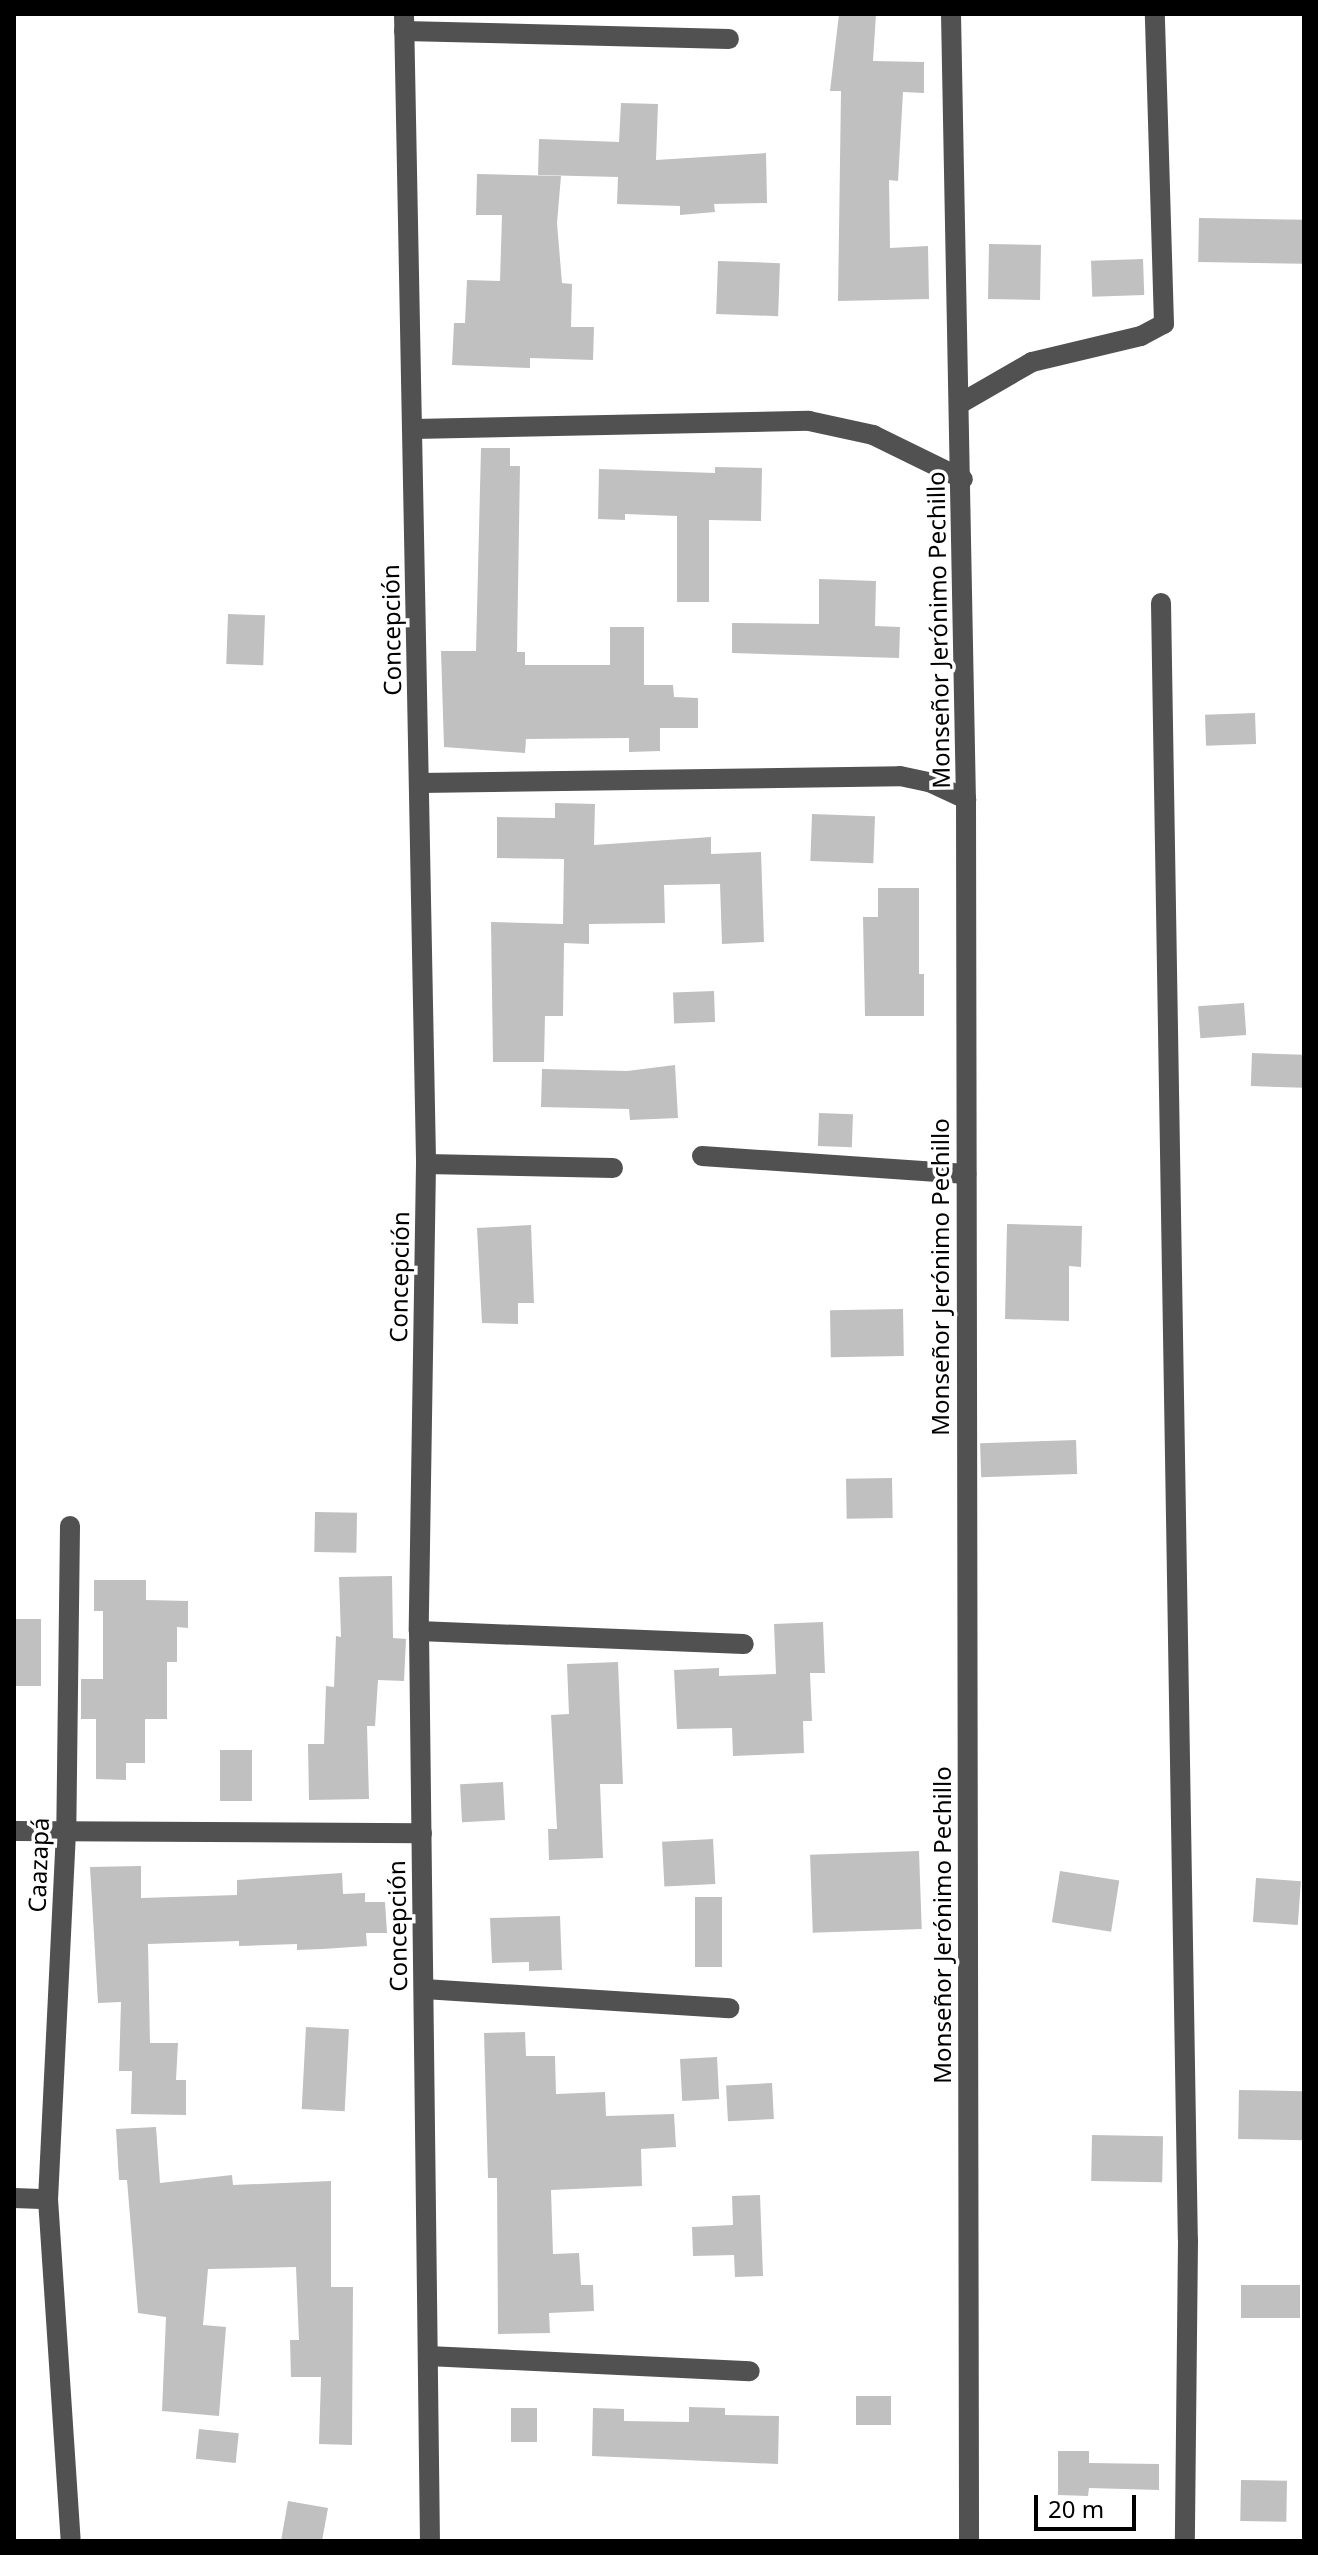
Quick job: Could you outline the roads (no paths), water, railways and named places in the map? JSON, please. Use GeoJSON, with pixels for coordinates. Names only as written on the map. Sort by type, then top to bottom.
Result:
{"type":"FeatureCollection","features":[{"type":"Feature","properties":{"kind":"street","name":"Monseñor Jerónimo Pechillo"},"geometry":{"type":"LineString","coordinates":[[951,14],[963,479],[966,799],[969,2541]]}},
{"type":"Feature","properties":{"kind":"street"},"geometry":{"type":"LineString","coordinates":[[961,403],[1032,362],[1141,336],[1164,324],[1155,14]]}},
{"type":"Feature","properties":{"kind":"street"},"geometry":{"type":"LineString","coordinates":[[404,23],[729,39]]}},
{"type":"Feature","properties":{"kind":"street","name":"Concepción"},"geometry":{"type":"LineString","coordinates":[[404,23],[426,1164],[419,1631],[430,2541]]}},
{"type":"Feature","properties":{"kind":"street"},"geometry":{"type":"LineString","coordinates":[[414,429],[809,421],[873,435],[963,479]]}},
{"type":"Feature","properties":{"kind":"street"},"geometry":{"type":"LineString","coordinates":[[1161,603],[1188,2240],[1185,2541]]}},
{"type":"Feature","properties":{"kind":"street"},"geometry":{"type":"LineString","coordinates":[[420,783],[900,776],[929,782],[966,799]]}},
{"type":"Feature","properties":{"kind":"street"},"geometry":{"type":"LineString","coordinates":[[702,1156],[966,1174]]}},
{"type":"Feature","properties":{"kind":"street"},"geometry":{"type":"LineString","coordinates":[[426,1164],[613,1168]]}},
{"type":"Feature","properties":{"kind":"street","name":"Caazapá"},"geometry":{"type":"LineString","coordinates":[[70,1526],[66,1832],[48,2199],[71,2541]]}},
{"type":"Feature","properties":{"kind":"street"},"geometry":{"type":"LineString","coordinates":[[419,1631],[744,1644]]}},
{"type":"Feature","properties":{"kind":"street"},"geometry":{"type":"LineString","coordinates":[[14,1831],[422,1833]]}},
{"type":"Feature","properties":{"kind":"street"},"geometry":{"type":"LineString","coordinates":[[424,1989],[729,2008]]}},
{"type":"Feature","properties":{"kind":"street"},"geometry":{"type":"LineString","coordinates":[[14,2198],[48,2199]]}},
{"type":"Feature","properties":{"kind":"street"},"geometry":{"type":"LineString","coordinates":[[428,2356],[750,2371]]}}]}
